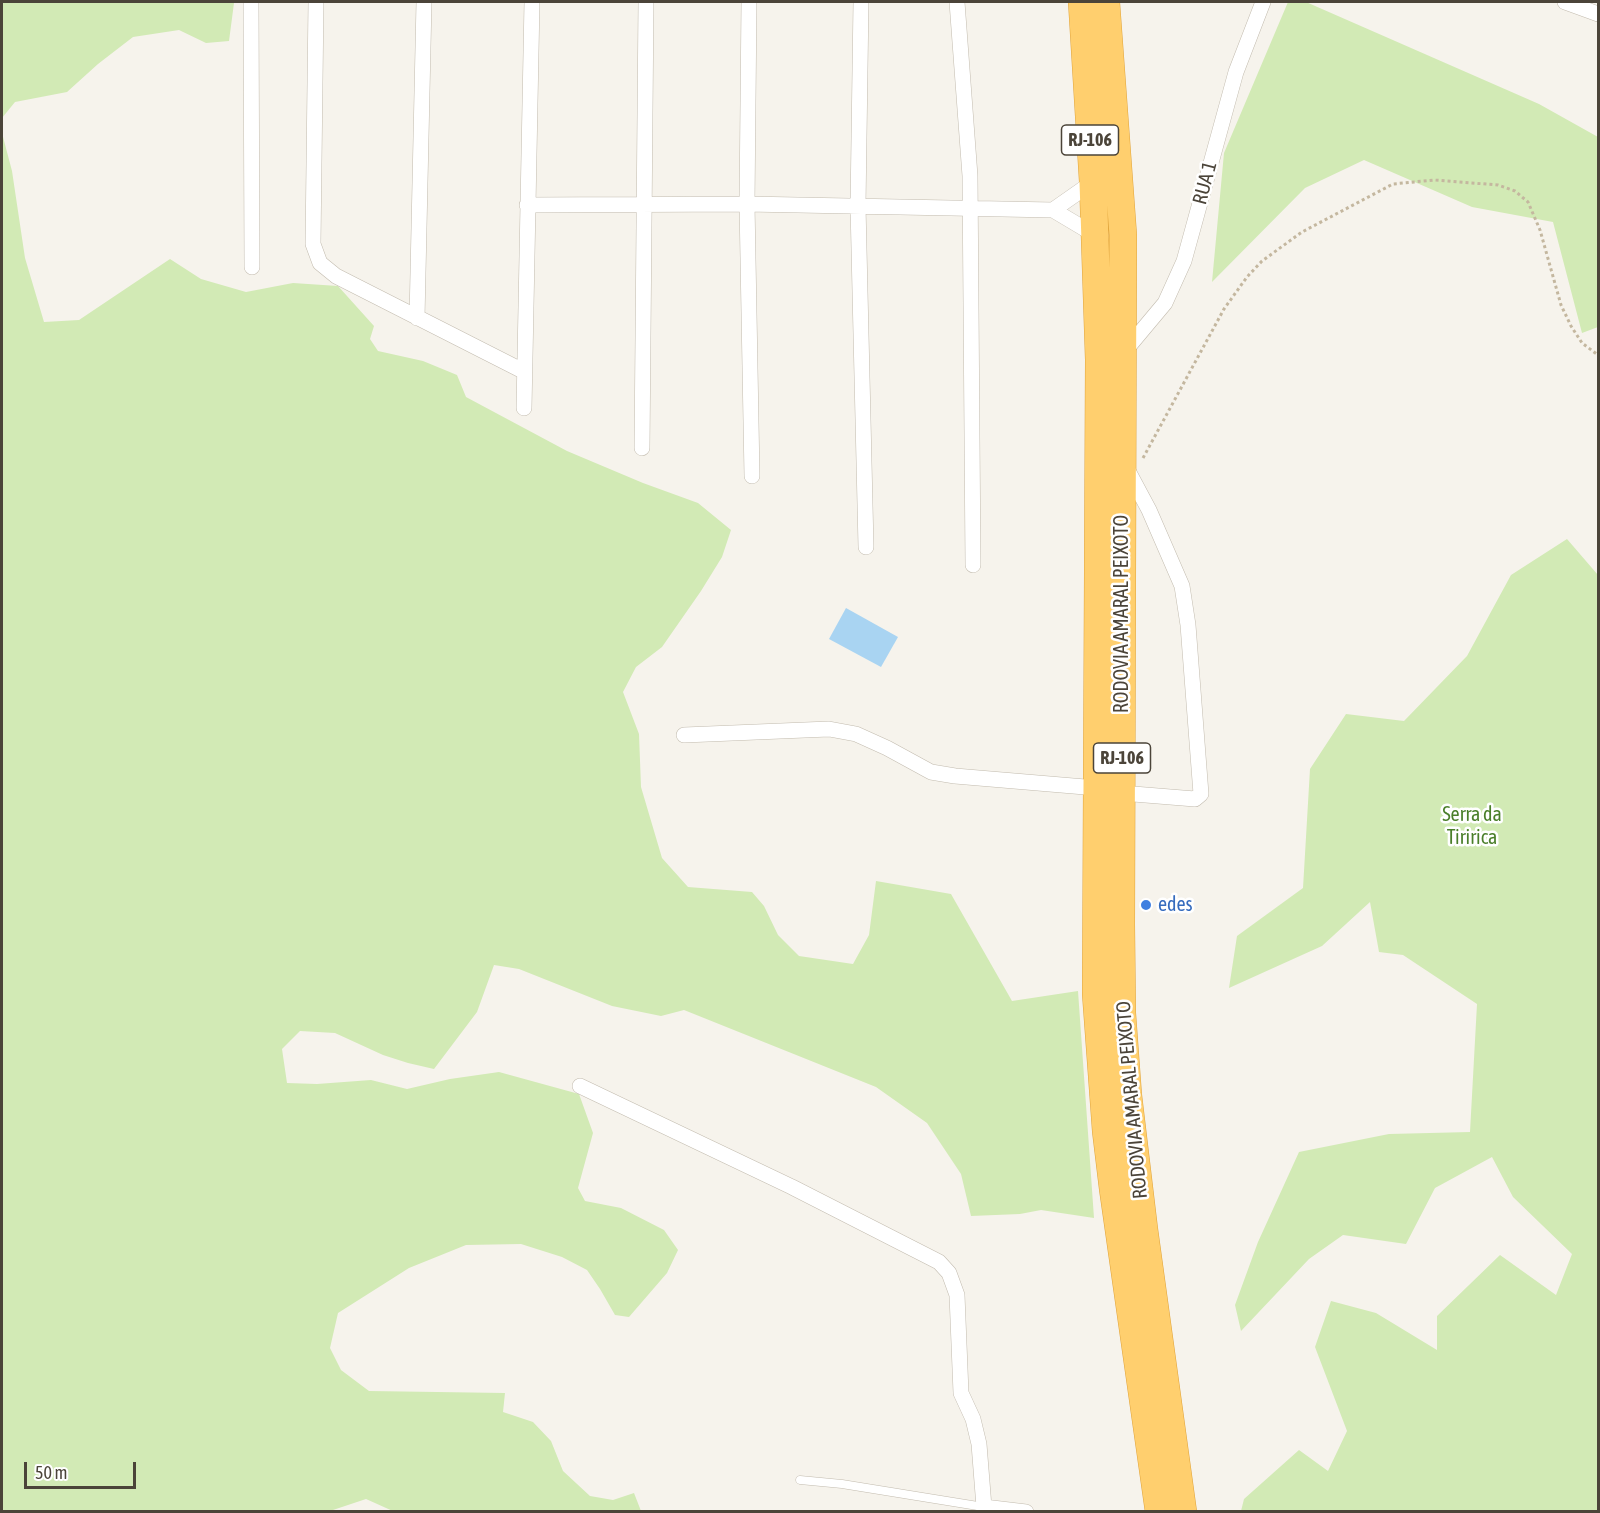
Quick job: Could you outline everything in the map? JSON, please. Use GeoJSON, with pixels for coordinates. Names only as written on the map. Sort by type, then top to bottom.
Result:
{"type":"FeatureCollection","features":[{"type":"Feature","properties":{"kind":"highway","name":"RODOVIA AMARAL PEIXOTO"},"geometry":{"type":"LineString","coordinates":[[1082,2],[1095,235],[1109,791],[1122,1013],[1128,1095],[1144,1229],[1183,1512]]}},
{"type":"Feature","properties":{"kind":"highway","name":"RODOVIA AMARAL PEIXOTO"},"geometry":{"type":"LineString","coordinates":[[1106,2],[1123,235],[1124,352],[1129,470],[1123,529],[1096,994],[1107,1131],[1159,1512]]}},
{"type":"Feature","properties":{"kind":"street"},"geometry":{"type":"LineString","coordinates":[[251,2],[252,267]]}},
{"type":"Feature","properties":{"kind":"street"},"geometry":{"type":"LineString","coordinates":[[316,2],[314,244],[320,263],[336,276],[524,371]]}},
{"type":"Feature","properties":{"kind":"street"},"geometry":{"type":"LineString","coordinates":[[417,318],[424,2]]}},
{"type":"Feature","properties":{"kind":"street"},"geometry":{"type":"LineString","coordinates":[[524,408],[532,2]]}},
{"type":"Feature","properties":{"kind":"street"},"geometry":{"type":"LineString","coordinates":[[642,448],[646,2]]}},
{"type":"Feature","properties":{"kind":"street"},"geometry":{"type":"LineString","coordinates":[[749,2],[747,204],[752,476]]}},
{"type":"Feature","properties":{"kind":"street"},"geometry":{"type":"LineString","coordinates":[[861,2],[858,206],[866,547]]}},
{"type":"Feature","properties":{"kind":"street"},"geometry":{"type":"LineString","coordinates":[[957,2],[969,143],[973,565]]}},
{"type":"Feature","properties":{"kind":"street","name":"RUA 1"},"geometry":{"type":"LineString","coordinates":[[1124,352],[1166,303],[1184,261],[1236,72],[1263,2]]}},
{"type":"Feature","properties":{"kind":"street"},"geometry":{"type":"LineString","coordinates":[[1565,2],[1599,14]]}},
{"type":"Feature","properties":{"kind":"street"},"geometry":{"type":"LineString","coordinates":[[1053,210],[1093,182]]}},
{"type":"Feature","properties":{"kind":"street"},"geometry":{"type":"LineString","coordinates":[[527,205],[747,204],[1053,210],[1095,235]]}},
{"type":"Feature","properties":{"kind":"street"},"geometry":{"type":"LineString","coordinates":[[684,735],[829,729],[856,734],[932,772],[1194,799],[1201,794],[1189,635],[1182,586],[1129,470]]}},
{"type":"Feature","properties":{"kind":"street"},"geometry":{"type":"LineString","coordinates":[[1123,529],[1149,510]]}},
{"type":"Feature","properties":{"kind":"street"},"geometry":{"type":"LineString","coordinates":[[580,1086],[792,1187],[939,1263],[949,1273],[957,1294],[961,1393],[973,1419],[979,1444],[984,1509],[1026,1512]]}},
{"type":"Feature","properties":{"kind":"lane"},"geometry":{"type":"LineString","coordinates":[[800,1480],[842,1484],[984,1509]]}},
{"type":"Feature","properties":{"kind":"path"},"geometry":{"type":"LineString","coordinates":[[1129,470],[1149,446],[1224,309],[1247,277],[1262,261],[1302,232],[1393,184],[1434,180],[1471,182],[1498,184],[1515,191],[1528,202],[1540,230],[1561,304],[1571,326],[1582,343],[1599,355]]}},
{"type":"Feature","properties":{"kind":"green space"},"geometry":{"type":"Polygon","coordinates":[[[2,2],[234,3],[229,41],[206,43],[179,30],[133,37],[67,92],[15,102],[2,118],[2,2]]]}},
{"type":"Feature","properties":{"kind":"green space"},"geometry":{"type":"Polygon","coordinates":[[[1288,2],[1306,2],[1539,104],[1598,137],[1598,327],[1582,333],[1553,222],[1472,207],[1364,160],[1305,188],[1212,282],[1224,153],[1288,2]]]}},
{"type":"Feature","properties":{"kind":"green space"},"geometry":{"type":"Polygon","coordinates":[[[2,133],[12,171],[25,258],[44,322],[79,320],[170,259],[201,279],[246,292],[293,283],[338,286],[374,326],[370,339],[378,351],[423,361],[457,375],[466,397],[567,451],[698,503],[731,530],[722,557],[701,591],[662,647],[636,667],[623,692],[639,734],[641,787],[662,858],[688,887],[752,892],[764,906],[778,935],[799,956],[853,964],[869,935],[876,881],[951,894],[1012,1001],[1078,991],[1094,1218],[1041,1210],[1020,1214],[971,1216],[961,1174],[927,1123],[876,1087],[684,1010],[661,1016],[612,1006],[519,969],[494,965],[477,1012],[434,1069],[383,1055],[335,1033],[300,1031],[282,1049],[287,1083],[317,1084],[371,1080],[407,1089],[450,1079],[499,1072],[579,1094],[593,1133],[578,1188],[585,1201],[621,1208],[664,1230],[678,1250],[667,1273],[629,1317],[615,1315],[587,1270],[562,1257],[521,1244],[466,1245],[409,1268],[338,1313],[330,1348],[341,1370],[369,1391],[505,1393],[503,1412],[533,1422],[551,1441],[563,1471],[590,1496],[613,1500],[634,1493],[641,1511],[395,1512],[366,1499],[327,1512],[2,1511],[2,133]]]}},
{"type":"Feature","properties":{"kind":"green space","name":"Serra da Tiririca"},"geometry":{"type":"Polygon","coordinates":[[[1567,539],[1598,575],[1598,1511],[1241,1511],[1244,1499],[1299,1450],[1328,1471],[1347,1431],[1315,1347],[1331,1301],[1376,1313],[1437,1350],[1437,1316],[1500,1255],[1556,1295],[1572,1254],[1513,1197],[1492,1157],[1435,1188],[1406,1244],[1343,1235],[1309,1259],[1241,1331],[1235,1305],[1258,1242],[1299,1152],[1389,1134],[1470,1132],[1477,1004],[1403,955],[1379,952],[1370,902],[1322,946],[1229,988],[1237,936],[1303,888],[1310,769],[1346,714],[1404,721],[1467,656],[1511,575],[1567,539]]]}},
{"type":"Feature","properties":{"kind":"water"},"geometry":{"type":"Polygon","coordinates":[[[846,608],[898,637],[881,667],[829,639],[846,608]]]}},
{"type":"Feature","properties":{"kind":"place","name":"edes"},"geometry":{"type":"Point","coordinates":[1146,905]}}]}
